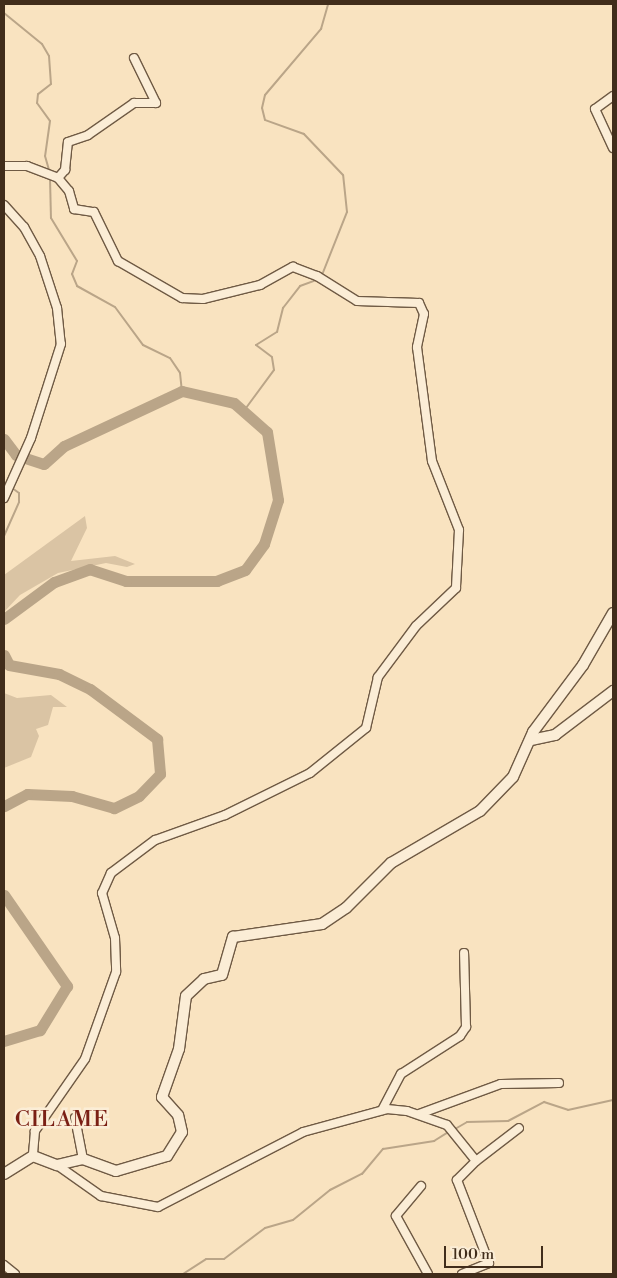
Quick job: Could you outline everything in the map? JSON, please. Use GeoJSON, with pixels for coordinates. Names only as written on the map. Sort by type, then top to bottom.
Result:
{"type":"FeatureCollection","features":[{"type":"Feature","properties":{"kind":"street"},"geometry":{"type":"LineString","coordinates":[[58,178],[65,170],[67,143],[88,136],[133,103],[156,103],[134,58]]}},
{"type":"Feature","properties":{"kind":"street"},"geometry":{"type":"LineString","coordinates":[[613,96],[595,110],[613,148]]}},
{"type":"Feature","properties":{"kind":"street"},"geometry":{"type":"LineString","coordinates":[[4,166],[27,166],[58,178],[69,191],[74,209],[94,212],[118,261],[182,298],[203,299],[260,285],[288,268],[320,277],[357,300],[417,302],[423,309],[417,347],[432,461],[458,522],[457,586],[416,626],[378,677],[368,725],[310,773],[225,816],[154,840],[110,873],[102,893],[115,938],[116,972],[85,1059],[35,1131],[33,1156]]}},
{"type":"Feature","properties":{"kind":"street"},"geometry":{"type":"LineString","coordinates":[[4,205],[24,227],[40,256],[60,330],[58,361],[35,415],[31,438],[4,498]]}},
{"type":"Feature","properties":{"kind":"street"},"geometry":{"type":"LineString","coordinates":[[57,1165],[83,1159],[116,1171],[162,1159],[177,1144],[182,1123],[162,1097],[179,1049],[186,996],[204,979],[222,975],[233,936],[322,924],[346,908],[391,863],[480,811],[512,777],[531,740],[613,613]]}},
{"type":"Feature","properties":{"kind":"street"},"geometry":{"type":"LineString","coordinates":[[531,740],[555,736],[613,691]]}},
{"type":"Feature","properties":{"kind":"street"},"geometry":{"type":"LineString","coordinates":[[380,1112],[401,1074],[463,1032],[464,953]]}},
{"type":"Feature","properties":{"kind":"street"},"geometry":{"type":"LineString","coordinates":[[419,1114],[501,1084],[559,1083]]}},
{"type":"Feature","properties":{"kind":"street"},"geometry":{"type":"LineString","coordinates":[[33,1156],[57,1165],[101,1196],[158,1206],[303,1132],[392,1108],[419,1114],[450,1127],[476,1161]]}},
{"type":"Feature","properties":{"kind":"street"},"geometry":{"type":"LineString","coordinates":[[75,1118],[83,1159]]}},
{"type":"Feature","properties":{"kind":"street"},"geometry":{"type":"LineString","coordinates":[[462,1274],[489,1263],[457,1180],[476,1161],[519,1128]]}},
{"type":"Feature","properties":{"kind":"street"},"geometry":{"type":"LineString","coordinates":[[4,1174],[33,1156]]}},
{"type":"Feature","properties":{"kind":"street"},"geometry":{"type":"LineString","coordinates":[[421,1186],[396,1216],[428,1274]]}},
{"type":"Feature","properties":{"kind":"street"},"geometry":{"type":"LineString","coordinates":[[4,1264],[15,1274]]}},
{"type":"Feature","properties":{"kind":"shaded area"},"geometry":{"type":"Polygon","coordinates":[[[85,516],[87,528],[71,561],[115,556],[135,564],[127,567],[106,563],[58,573],[20,595],[4,612],[4,575],[85,516]]]}},
{"type":"Feature","properties":{"kind":"shaded area"},"geometry":{"type":"Polygon","coordinates":[[[4,693],[17,698],[51,695],[67,707],[53,707],[48,725],[36,729],[39,736],[31,757],[4,768],[4,693]]]}},
{"type":"Feature","properties":{"kind":"waterway"},"geometry":{"type":"LineString","coordinates":[[322,275],[347,212],[343,175],[304,134],[265,120],[262,108],[265,95],[321,29],[328,4]]}},
{"type":"Feature","properties":{"kind":"waterway"},"geometry":{"type":"LineString","coordinates":[[4,13],[42,44],[49,56],[51,84],[38,94],[37,103],[50,121],[45,156],[50,173]]}},
{"type":"Feature","properties":{"kind":"waterway"},"geometry":{"type":"LineString","coordinates":[[50,178],[51,218],[77,261],[72,274],[77,286],[115,307],[143,345],[170,358],[180,373],[182,391]]}},
{"type":"Feature","properties":{"kind":"waterway"},"geometry":{"type":"LineString","coordinates":[[246,408],[274,370],[272,357],[256,345],[277,332],[283,308],[300,286],[319,279]]}},
{"type":"Feature","properties":{"kind":"waterway"},"geometry":{"type":"LineString","coordinates":[[4,439],[16,455],[44,464],[64,446],[182,391],[234,403],[267,432],[278,500],[264,544],[245,570],[217,581],[126,581],[90,569],[54,582],[4,619]]}},
{"type":"Feature","properties":{"kind":"waterway"},"geometry":{"type":"LineString","coordinates":[[4,536],[19,502],[19,493],[12,488]]}},
{"type":"Feature","properties":{"kind":"waterway"},"geometry":{"type":"LineString","coordinates":[[4,655],[9,665],[59,674],[90,689],[157,739],[160,774],[139,796],[114,808],[72,796],[27,794],[4,806]]}},
{"type":"Feature","properties":{"kind":"waterway"},"geometry":{"type":"LineString","coordinates":[[4,895],[67,986],[40,1030],[4,1041]]}},
{"type":"Feature","properties":{"kind":"waterway"},"geometry":{"type":"LineString","coordinates":[[455,1129],[467,1122],[508,1121],[544,1102],[568,1110],[613,1100]]}},
{"type":"Feature","properties":{"kind":"waterway"},"geometry":{"type":"LineString","coordinates":[[183,1274],[206,1259],[224,1259],[265,1228],[293,1220],[330,1190],[362,1174],[383,1149],[434,1141],[450,1131]]}},
{"type":"Feature","properties":{"kind":"district","name":"CILAME"},"geometry":{"type":"Point","coordinates":[62,1120]}}]}
